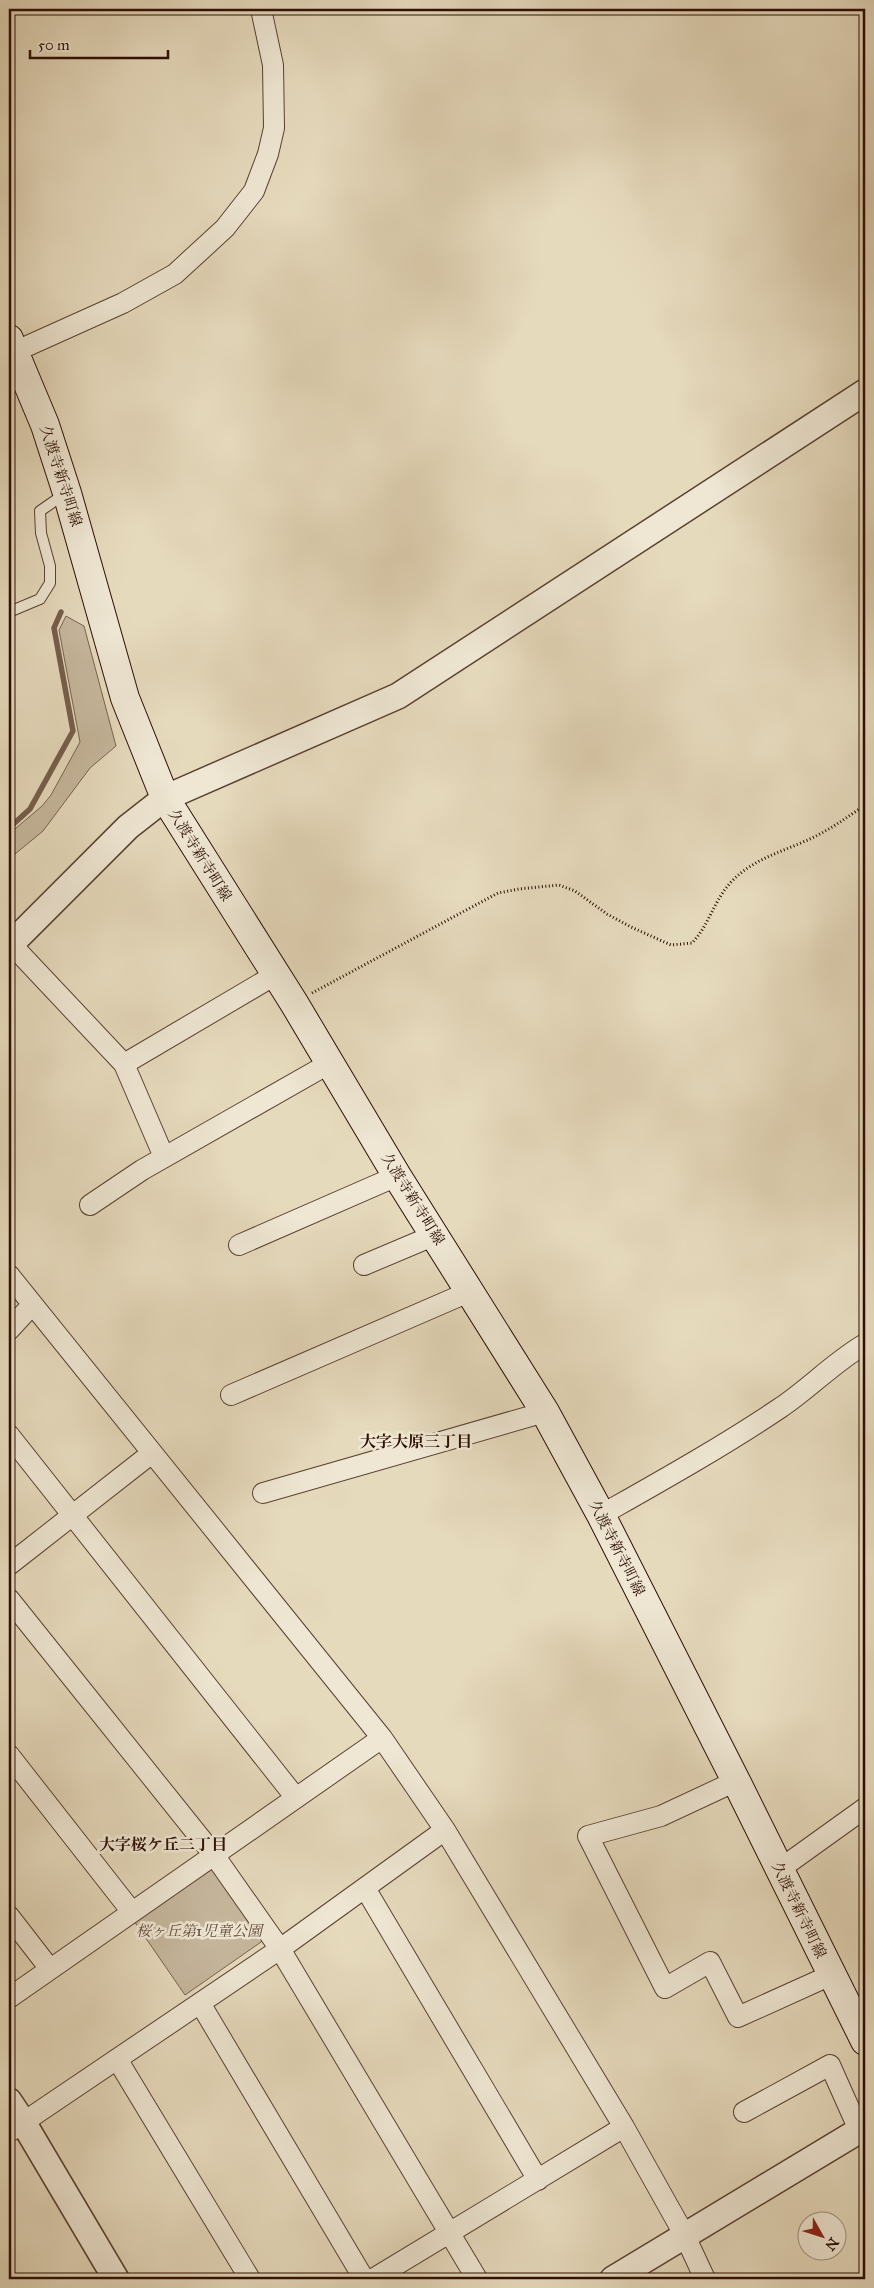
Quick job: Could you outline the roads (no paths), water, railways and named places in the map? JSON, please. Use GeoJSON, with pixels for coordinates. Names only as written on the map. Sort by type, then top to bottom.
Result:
{"type":"FeatureCollection","features":[{"type":"Feature","properties":{"kind":"main road","name":"久渡寺新寺町線"},"geometry":{"type":"LineString","coordinates":[[11,346],[44,425],[67,493],[125,698],[165,798],[294,1003],[397,1176],[545,1412],[736,1781],[865,2041]]}},
{"type":"Feature","properties":{"kind":"street"},"geometry":{"type":"LineString","coordinates":[[11,346],[32,346],[123,303],[175,274],[225,228],[254,191],[268,154],[274,128],[273,65],[261,9]]}},
{"type":"Feature","properties":{"kind":"street"},"geometry":{"type":"LineString","coordinates":[[164,1157],[124,1064],[10,945],[128,827],[165,798],[398,696],[865,392]]}},
{"type":"Feature","properties":{"kind":"street"},"geometry":{"type":"LineString","coordinates":[[124,1064],[275,975]]}},
{"type":"Feature","properties":{"kind":"street"},"geometry":{"type":"LineString","coordinates":[[90,1204],[164,1157],[330,1063]]}},
{"type":"Feature","properties":{"kind":"street"},"geometry":{"type":"LineString","coordinates":[[239,1245],[397,1176]]}},
{"type":"Feature","properties":{"kind":"street"},"geometry":{"type":"LineString","coordinates":[[364,1265],[435,1235]]}},
{"type":"Feature","properties":{"kind":"street"},"geometry":{"type":"LineString","coordinates":[[9,1275],[382,1738],[445,1830],[624,2127],[685,2236],[705,2279]]}},
{"type":"Feature","properties":{"kind":"street"},"geometry":{"type":"LineString","coordinates":[[231,1395],[470,1291]]}},
{"type":"Feature","properties":{"kind":"street"},"geometry":{"type":"LineString","coordinates":[[9,1330],[32,1304]]}},
{"type":"Feature","properties":{"kind":"street"},"geometry":{"type":"LineString","coordinates":[[600,1515],[729,1442],[783,1406],[843,1357],[865,1344]]}},
{"type":"Feature","properties":{"kind":"street"},"geometry":{"type":"LineString","coordinates":[[263,1493],[545,1412]]}},
{"type":"Feature","properties":{"kind":"street"},"geometry":{"type":"LineString","coordinates":[[9,1435],[71,1516],[296,1798]]}},
{"type":"Feature","properties":{"kind":"street"},"geometry":{"type":"LineString","coordinates":[[9,1565],[152,1453]]}},
{"type":"Feature","properties":{"kind":"street"},"geometry":{"type":"LineString","coordinates":[[9,1599],[214,1855],[280,1949],[477,2279]]}},
{"type":"Feature","properties":{"kind":"street"},"geometry":{"type":"LineString","coordinates":[[9,1998],[382,1738]]}},
{"type":"Feature","properties":{"kind":"street"},"geometry":{"type":"LineString","coordinates":[[9,1755],[132,1912]]}},
{"type":"Feature","properties":{"kind":"street"},"geometry":{"type":"LineString","coordinates":[[736,1781],[661,1816],[588,1836],[665,1988],[710,1962],[738,2018],[831,1975]]}},
{"type":"Feature","properties":{"kind":"street"},"geometry":{"type":"LineString","coordinates":[[780,1869],[865,1808]]}},
{"type":"Feature","properties":{"kind":"street"},"geometry":{"type":"LineString","coordinates":[[16,2127],[280,1949],[445,1830]]}},
{"type":"Feature","properties":{"kind":"street"},"geometry":{"type":"LineString","coordinates":[[365,1888],[538,2180]]}},
{"type":"Feature","properties":{"kind":"street"},"geometry":{"type":"LineString","coordinates":[[9,1916],[50,1969]]}},
{"type":"Feature","properties":{"kind":"street"},"geometry":{"type":"LineString","coordinates":[[200,2003],[364,2279]]}},
{"type":"Feature","properties":{"kind":"street"},"geometry":{"type":"LineString","coordinates":[[116,2059],[250,2279]]}},
{"type":"Feature","properties":{"kind":"street"},"geometry":{"type":"LineString","coordinates":[[613,2279],[862,2128],[830,2065],[744,2112]]}},
{"type":"Feature","properties":{"kind":"street"},"geometry":{"type":"LineString","coordinates":[[9,2101],[16,2127],[116,2279]]}},
{"type":"Feature","properties":{"kind":"street"},"geometry":{"type":"LineString","coordinates":[[373,2279],[624,2127]]}},
{"type":"Feature","properties":{"kind":"lane"},"geometry":{"type":"LineString","coordinates":[[9,612],[40,599],[50,583],[50,566],[41,534],[40,511],[67,493]]}},
{"type":"Feature","properties":{"kind":"waterway"},"geometry":{"type":"LineString","coordinates":[[9,828],[30,809],[73,731],[54,628],[61,612]]}},
{"type":"Feature","properties":{"kind":"district","name":"大字大原三丁目"},"geometry":{"type":"Point","coordinates":[416,1441]}},
{"type":"Feature","properties":{"kind":"district","name":"大字桜ケ丘二丁目"},"geometry":{"type":"Point","coordinates":[163,1844]}},
{"type":"Feature","properties":{"kind":"park label","name":"桜ヶ丘第1児童公園"},"geometry":{"type":"Point","coordinates":[199,1931]}}]}
